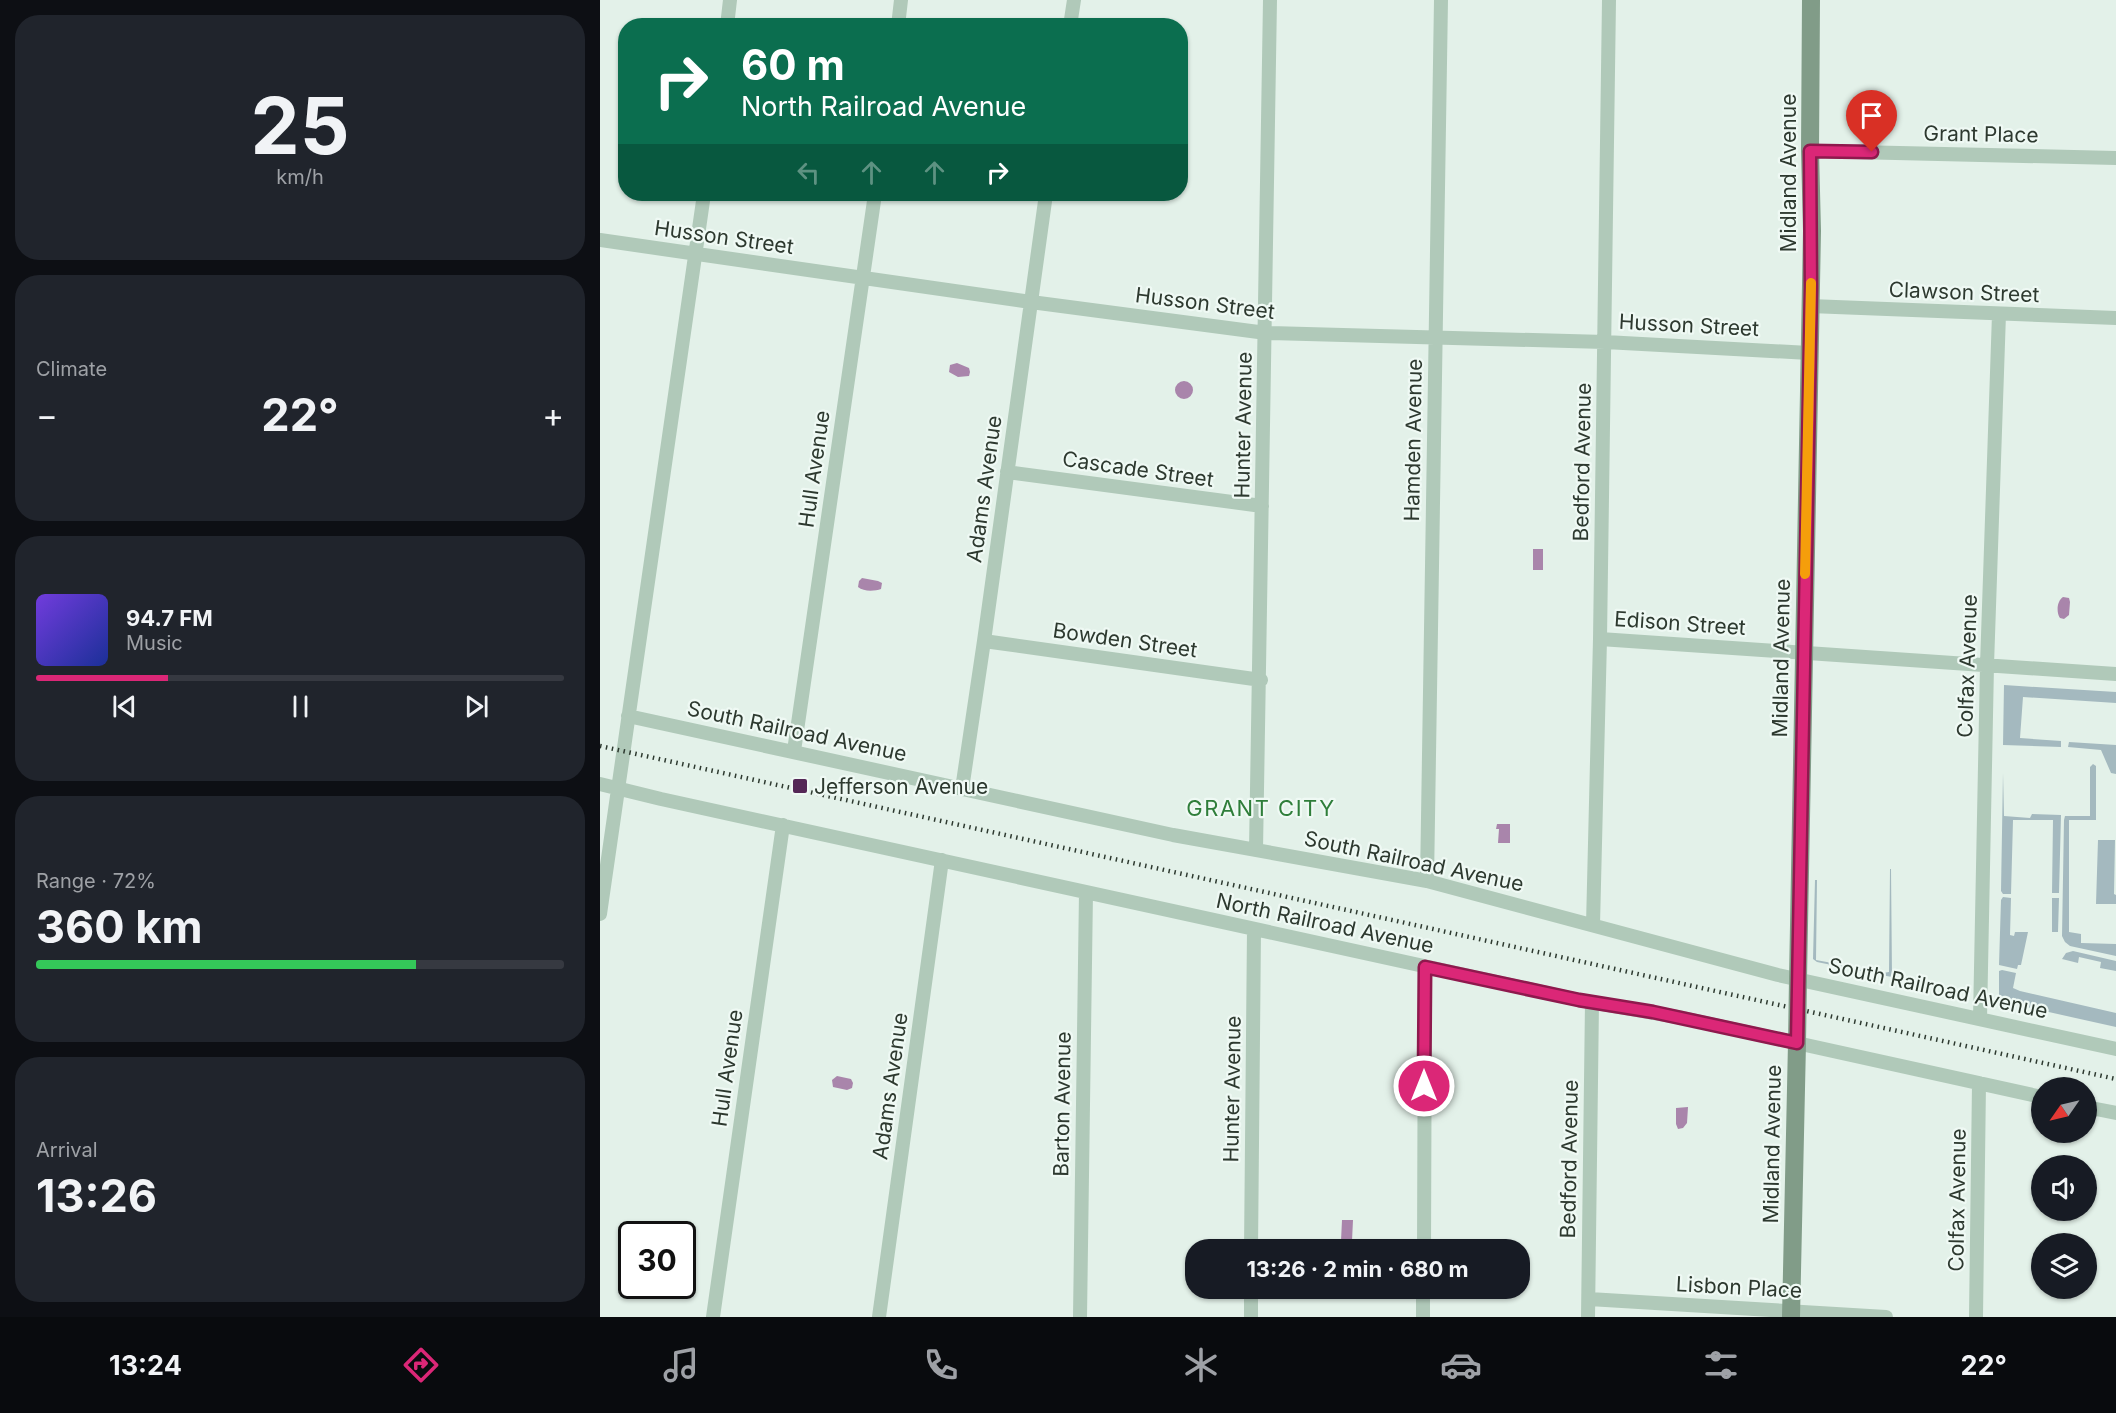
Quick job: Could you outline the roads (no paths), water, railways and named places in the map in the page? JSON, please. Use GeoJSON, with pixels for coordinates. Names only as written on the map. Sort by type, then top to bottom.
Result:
{"type":"FeatureCollection","features":[{"type":"Feature","properties":{"kind":"street"},"geometry":{"type":"LineString","coordinates":[[728,18],[730,0]]}},
{"type":"Feature","properties":{"kind":"street"},"geometry":{"type":"LineString","coordinates":[[899,18],[901,0]]}},
{"type":"Feature","properties":{"kind":"street"},"geometry":{"type":"LineString","coordinates":[[1071,18],[1074,0]]}},
{"type":"Feature","properties":{"kind":"street","name":"Hunter Avenue"},"geometry":{"type":"LineString","coordinates":[[1256,850],[1261,680],[1270,0]]}},
{"type":"Feature","properties":{"kind":"street","name":"Hamden Avenue"},"geometry":{"type":"LineString","coordinates":[[1427,881],[1441,0]]}},
{"type":"Feature","properties":{"kind":"street","name":"Bedford Avenue"},"geometry":{"type":"LineString","coordinates":[[1593,925],[1600,639],[1609,0]]}},
{"type":"Feature","properties":{"kind":"street","name":"Midland Avenue"},"geometry":{"type":"LineString","coordinates":[[1791,1314],[1812,231],[1811,0]]}},
{"type":"Feature","properties":{"kind":"street","name":"Grant Place"},"geometry":{"type":"LineString","coordinates":[[1810,151],[2116,158]]}},
{"type":"Feature","properties":{"kind":"street"},"geometry":{"type":"LineString","coordinates":[[600,914],[703,201]]}},
{"type":"Feature","properties":{"kind":"street","name":"Hull Avenue"},"geometry":{"type":"LineString","coordinates":[[794,752],[873,201]]}},
{"type":"Feature","properties":{"kind":"street","name":"Adams Avenue"},"geometry":{"type":"LineString","coordinates":[[962,789],[1045,201]]}},
{"type":"Feature","properties":{"kind":"street","name":"Husson Street"},"geometry":{"type":"LineString","coordinates":[[600,240],[1266,333],[1605,342],[1809,353]]}},
{"type":"Feature","properties":{"kind":"street","name":"Clawson Street"},"geometry":{"type":"LineString","coordinates":[[1810,306],[2116,318]]}},
{"type":"Feature","properties":{"kind":"street","name":"Colfax Avenue"},"geometry":{"type":"LineString","coordinates":[[1980,1019],[1987,666],[1999,314]]}},
{"type":"Feature","properties":{"kind":"street","name":"Cascade Street"},"geometry":{"type":"LineString","coordinates":[[1007,472],[1262,506]]}},
{"type":"Feature","properties":{"kind":"street","name":"Edison Street"},"geometry":{"type":"LineString","coordinates":[[1600,639],[2116,674]]}},
{"type":"Feature","properties":{"kind":"street","name":"Bowden Street"},"geometry":{"type":"LineString","coordinates":[[984,641],[1261,680]]}},
{"type":"Feature","properties":{"kind":"street","name":"South Railroad Avenue"},"geometry":{"type":"LineString","coordinates":[[628,716],[1173,835],[1427,881],[1798,979],[2116,1049]]}},
{"type":"Feature","properties":{"kind":"street","name":"North Railroad Avenue"},"geometry":{"type":"LineString","coordinates":[[600,784],[1425,967],[1592,1002],[1653,1012],[2031,1095]]}},
{"type":"Feature","properties":{"kind":"street","name":"Hull Avenue"},"geometry":{"type":"LineString","coordinates":[[712,1317],[783,825]]}},
{"type":"Feature","properties":{"kind":"street","name":"Adams Avenue"},"geometry":{"type":"LineString","coordinates":[[879,1317],[942,860]]}},
{"type":"Feature","properties":{"kind":"street","name":"Barton Avenue"},"geometry":{"type":"LineString","coordinates":[[1080,1317],[1086,892]]}},
{"type":"Feature","properties":{"kind":"street","name":"Hunter Avenue"},"geometry":{"type":"LineString","coordinates":[[1251,1239],[1254,929]]}},
{"type":"Feature","properties":{"kind":"street"},"geometry":{"type":"LineString","coordinates":[[1424,1239],[1425,967]]}},
{"type":"Feature","properties":{"kind":"street","name":"Bedford Avenue"},"geometry":{"type":"LineString","coordinates":[[1588,1317],[1592,1002]]}},
{"type":"Feature","properties":{"kind":"street","name":"Colfax Avenue"},"geometry":{"type":"LineString","coordinates":[[1976,1317],[1979,1083]]}},
{"type":"Feature","properties":{"kind":"street"},"geometry":{"type":"LineString","coordinates":[[2097,1109],[2116,1113]]}},
{"type":"Feature","properties":{"kind":"street"},"geometry":{"type":"LineString","coordinates":[[1251,1299],[1251,1317]]}},
{"type":"Feature","properties":{"kind":"street"},"geometry":{"type":"LineString","coordinates":[[1423,1317],[1424,1299]]}},
{"type":"Feature","properties":{"kind":"street","name":"Lisbon Place"},"geometry":{"type":"LineString","coordinates":[[1589,1299],[1791,1314],[1886,1317]]}},
{"type":"Feature","properties":{"kind":"railway"},"geometry":{"type":"LineString","coordinates":[[600,746],[2116,1079]]}},
{"type":"Feature","properties":{"kind":"place","name":"Jefferson Avenue"},"geometry":{"type":"Point","coordinates":[800,786]}},
{"type":"Feature","properties":{"kind":"district","name":"GRANT CITY"},"geometry":{"type":"Point","coordinates":[1261,808]}}]}
